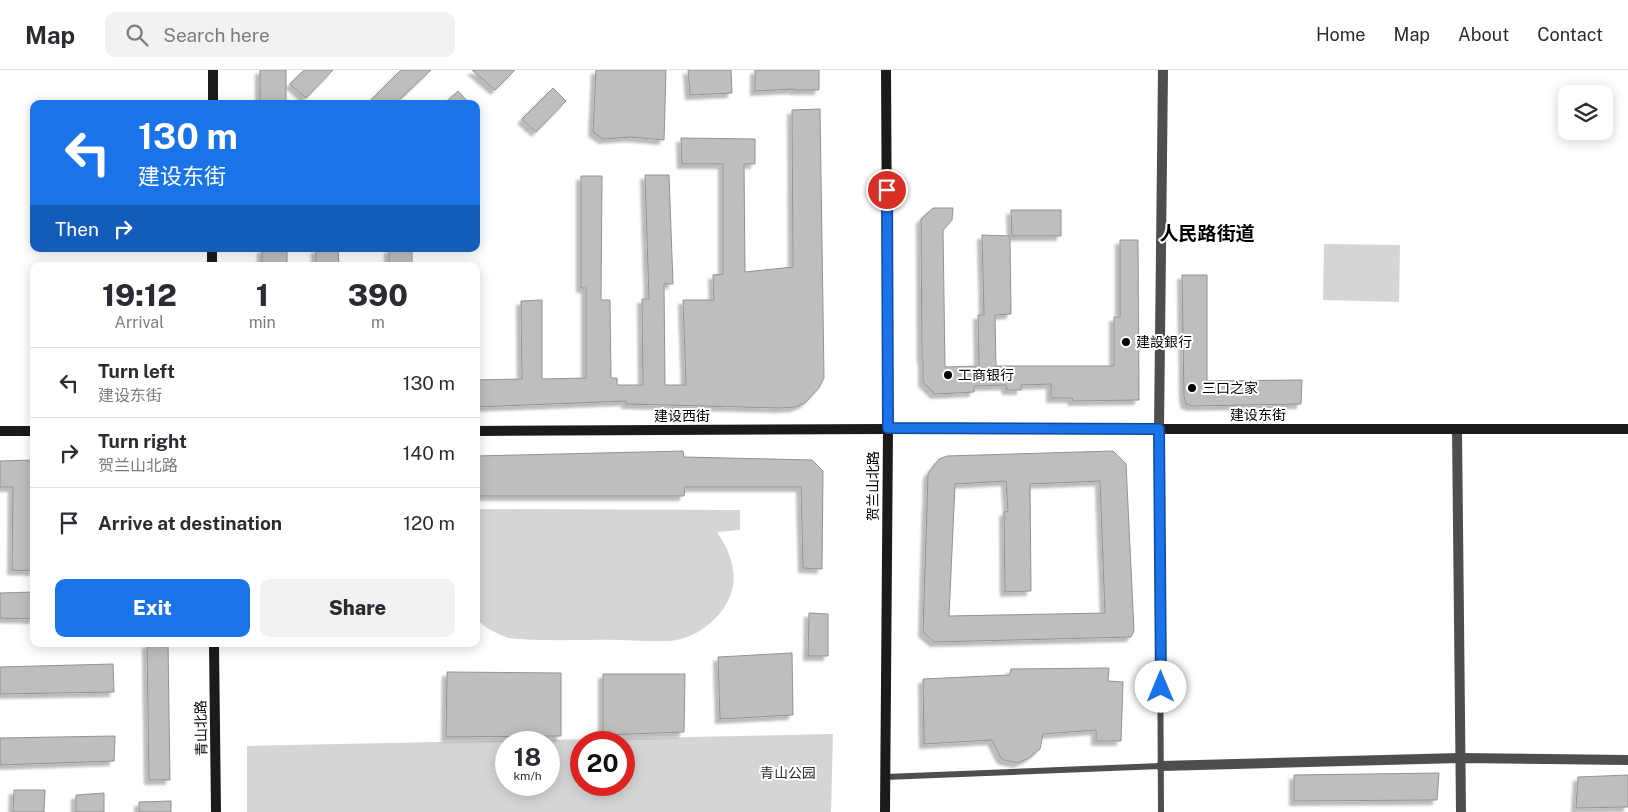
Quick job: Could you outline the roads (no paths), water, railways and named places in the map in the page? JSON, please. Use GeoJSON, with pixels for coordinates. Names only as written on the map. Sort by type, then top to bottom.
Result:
{"type":"FeatureCollection","features":[{"type":"Feature","properties":{"kind":"main road"},"geometry":{"type":"LineString","coordinates":[[213,100],[214,70]]}},
{"type":"Feature","properties":{"kind":"main road","name":"贺兰山北路"},"geometry":{"type":"LineString","coordinates":[[885,812],[888,428],[886,70]]}},
{"type":"Feature","properties":{"kind":"main road","name":"建设东街"},"geometry":{"type":"LineString","coordinates":[[888,428],[1628,429]]}},
{"type":"Feature","properties":{"kind":"main road","name":"建设西街"},"geometry":{"type":"LineString","coordinates":[[480,431],[888,428]]}},
{"type":"Feature","properties":{"kind":"main road"},"geometry":{"type":"LineString","coordinates":[[0,431],[30,431]]}},
{"type":"Feature","properties":{"kind":"main road","name":"青山北路"},"geometry":{"type":"LineString","coordinates":[[214,647],[216,812]]}},
{"type":"Feature","properties":{"kind":"street"},"geometry":{"type":"LineString","coordinates":[[1159,429],[1163,70]]}},
{"type":"Feature","properties":{"kind":"street"},"geometry":{"type":"LineString","coordinates":[[1457,429],[1461,812]]}},
{"type":"Feature","properties":{"kind":"street"},"geometry":{"type":"LineString","coordinates":[[1161,766],[1460,758],[1628,760]]}},
{"type":"Feature","properties":{"kind":"lane"},"geometry":{"type":"LineString","coordinates":[[1159,429],[1162,812]]}},
{"type":"Feature","properties":{"kind":"lane"},"geometry":{"type":"LineString","coordinates":[[885,777],[1161,766]]}},
{"type":"Feature","properties":{"kind":"place","name":"建設銀行"},"geometry":{"type":"Point","coordinates":[1126,342]}},
{"type":"Feature","properties":{"kind":"place","name":"工商银行"},"geometry":{"type":"Point","coordinates":[948,375]}},
{"type":"Feature","properties":{"kind":"place","name":"三口之家"},"geometry":{"type":"Point","coordinates":[1192,388]}},
{"type":"Feature","properties":{"kind":"district","name":"人民路街道"},"geometry":{"type":"Point","coordinates":[1207,233]}},
{"type":"Feature","properties":{"kind":"park label","name":"青山公园"},"geometry":{"type":"Point","coordinates":[788,773]}}]}
